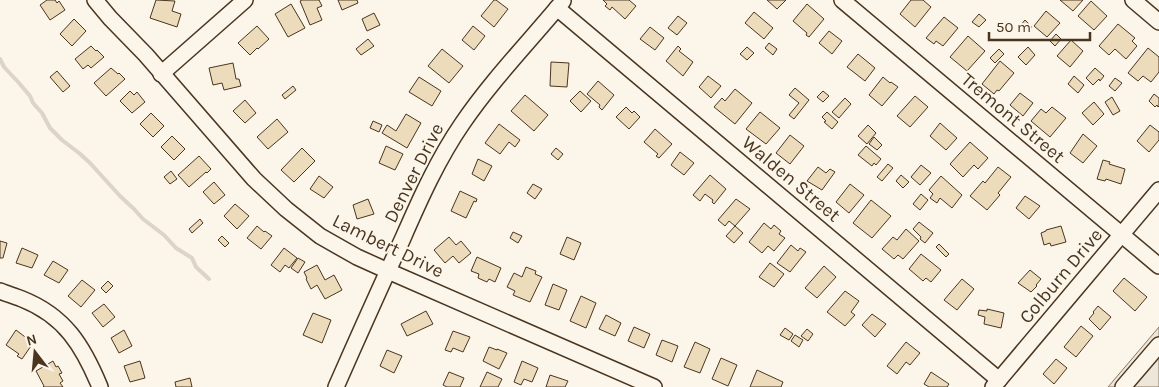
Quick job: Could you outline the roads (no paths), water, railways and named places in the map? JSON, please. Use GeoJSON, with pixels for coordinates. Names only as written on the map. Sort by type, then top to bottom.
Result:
{"type":"FeatureCollection","features":[{"type":"Feature","properties":{"kind":"street","name":"Lambert Drive"},"geometry":{"type":"LineString","coordinates":[[95,0],[146,55],[254,179],[286,209],[320,236],[357,257],[654,387]]}},
{"type":"Feature","properties":{"kind":"street"},"geometry":{"type":"LineString","coordinates":[[161,74],[245,0]]}},
{"type":"Feature","properties":{"kind":"street","name":"Tremont Street"},"geometry":{"type":"LineString","coordinates":[[842,0],[1159,266]]}},
{"type":"Feature","properties":{"kind":"street"},"geometry":{"type":"LineString","coordinates":[[1133,0],[1159,22]]}},
{"type":"Feature","properties":{"kind":"street","name":"Denver Drive"},"geometry":{"type":"LineString","coordinates":[[336,387],[423,193],[443,155],[461,125],[514,57],[561,4]]}},
{"type":"Feature","properties":{"kind":"street","name":"Walden Street"},"geometry":{"type":"LineString","coordinates":[[561,4],[996,384]]}},
{"type":"Feature","properties":{"kind":"street","name":"Colburn Drive"},"geometry":{"type":"LineString","coordinates":[[996,384],[1159,190]]}},
{"type":"Feature","properties":{"kind":"street"},"geometry":{"type":"LineString","coordinates":[[0,291],[41,308],[58,320],[81,346],[91,364],[100,387]]}},
{"type":"Feature","properties":{"kind":"street"},"geometry":{"type":"LineString","coordinates":[[1123,387],[1159,345]]}},
{"type":"Feature","properties":{"kind":"waterway"},"geometry":{"type":"LineString","coordinates":[[0,59],[4,67],[30,96],[50,128],[90,163],[143,219],[164,235],[176,248],[192,258],[196,267],[209,279]]}}]}
